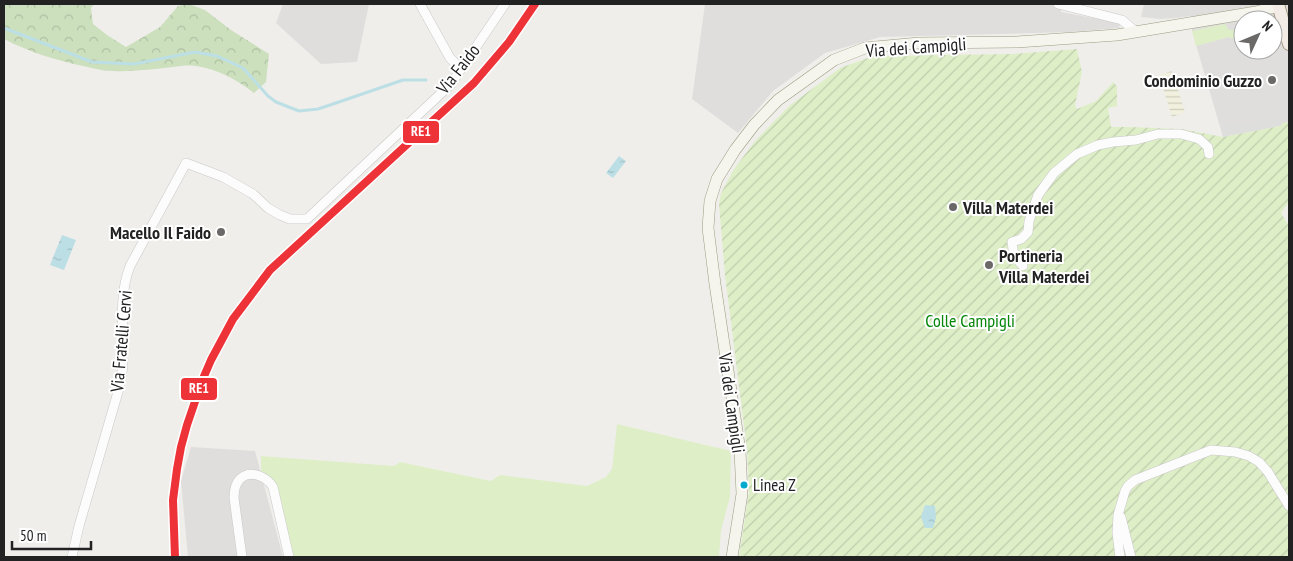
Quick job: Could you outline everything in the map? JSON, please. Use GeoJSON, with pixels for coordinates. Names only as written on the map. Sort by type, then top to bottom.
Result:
{"type":"FeatureCollection","features":[{"type":"Feature","properties":{"kind":"main road"},"geometry":{"type":"LineString","coordinates":[[1279,5],[1289,44]]}},
{"type":"Feature","properties":{"kind":"street"},"geometry":{"type":"LineString","coordinates":[[420,4],[450,58],[461,69]]}},
{"type":"Feature","properties":{"kind":"street","name":"Via Faido"},"geometry":{"type":"LineString","coordinates":[[186,163],[223,177],[253,194],[268,208],[280,215],[290,219],[307,219],[451,84],[505,4]]}},
{"type":"Feature","properties":{"kind":"street"},"geometry":{"type":"LineString","coordinates":[[1058,4],[1122,20],[1136,32]]}},
{"type":"Feature","properties":{"kind":"street","name":"Via dei Campigli"},"geometry":{"type":"LineString","coordinates":[[732,557],[742,494],[740,451],[708,228],[710,201],[718,179],[735,150],[754,125],[778,100],[834,60],[865,48],[919,44],[1017,42],[1136,32],[1256,12],[1279,5]]}},
{"type":"Feature","properties":{"kind":"street"},"geometry":{"type":"LineString","coordinates":[[1023,266],[1014,256],[1012,242],[1021,239],[1028,232],[1029,221],[1038,195],[1054,173],[1077,154],[1113,142],[1136,140],[1158,134],[1181,134],[1199,139],[1208,147],[1209,154]]}},
{"type":"Feature","properties":{"kind":"street","name":"Via Fratelli Cervi"},"geometry":{"type":"LineString","coordinates":[[72,557],[122,375],[122,307],[127,274],[186,163]]}},
{"type":"Feature","properties":{"kind":"street"},"geometry":{"type":"LineString","coordinates":[[1120,557],[1117,533],[1118,515],[1125,491],[1131,483],[1211,450],[1235,452],[1249,456],[1259,462],[1268,472],[1289,506]]}},
{"type":"Feature","properties":{"kind":"street"},"geometry":{"type":"LineString","coordinates":[[242,557],[234,491],[240,479],[246,476],[259,475],[269,481],[273,487],[290,557]]}},
{"type":"Feature","properties":{"kind":"street"},"geometry":{"type":"LineString","coordinates":[[1120,510],[1131,557]]}},
{"type":"Feature","properties":{"kind":"shaded area"},"geometry":{"type":"Polygon","coordinates":[[[283,4],[369,4],[357,62],[321,64],[276,23],[283,4]]]}},
{"type":"Feature","properties":{"kind":"shaded area"},"geometry":{"type":"Polygon","coordinates":[[[705,4],[1062,4],[1061,12],[1120,23],[1119,28],[1071,32],[880,37],[825,53],[773,91],[738,133],[692,99],[705,4]]]}},
{"type":"Feature","properties":{"kind":"shaded area"},"geometry":{"type":"Polygon","coordinates":[[[1144,4],[1190,4],[1191,16],[1161,19],[1141,17],[1144,4]]]}},
{"type":"Feature","properties":{"kind":"shaded area"},"geometry":{"type":"Polygon","coordinates":[[[1190,4],[1289,4],[1289,122],[1223,137],[1192,31],[1190,4]]]}},
{"type":"Feature","properties":{"kind":"shaded area"},"geometry":{"type":"Polygon","coordinates":[[[1279,119],[1282,123],[1281,126],[1223,137],[1221,126],[1279,119]]]}},
{"type":"Feature","properties":{"kind":"shaded area"},"geometry":{"type":"Polygon","coordinates":[[[191,447],[255,451],[283,557],[188,557],[181,481],[191,447]]]}},
{"type":"Feature","properties":{"kind":"green space"},"geometry":{"type":"Polygon","coordinates":[[[4,4],[94,4],[91,8],[93,24],[126,47],[160,27],[178,6],[189,4],[205,10],[231,30],[269,54],[266,82],[254,93],[227,76],[196,66],[136,71],[109,71],[52,58],[4,39],[4,4]]]}},
{"type":"Feature","properties":{"kind":"green space"},"geometry":{"type":"Polygon","coordinates":[[[1225,24],[1229,30],[1233,30],[1233,39],[1229,37],[1196,46],[1192,31],[1225,24]]]}},
{"type":"Feature","properties":{"kind":"green space","name":"Colle Campigli"},"geometry":{"type":"Polygon","coordinates":[[[1077,49],[1082,72],[1075,105],[1077,109],[1096,101],[1113,82],[1117,86],[1117,106],[1108,108],[1111,127],[1182,129],[1223,137],[1281,126],[1282,123],[1289,122],[1289,202],[1281,213],[1289,226],[1289,557],[739,557],[749,492],[747,449],[725,275],[719,204],[721,193],[734,169],[755,141],[789,106],[840,68],[873,56],[1013,54],[1077,49]]]}},
{"type":"Feature","properties":{"kind":"green space"},"geometry":{"type":"Polygon","coordinates":[[[1172,71],[1185,112],[1172,117],[1159,75],[1172,71]]]}},
{"type":"Feature","properties":{"kind":"green space"},"geometry":{"type":"Polygon","coordinates":[[[617,424],[731,451],[730,497],[721,530],[719,557],[291,557],[273,487],[261,473],[261,456],[394,466],[400,462],[491,481],[500,475],[587,486],[606,477],[612,469],[617,424]]]}},
{"type":"Feature","properties":{"kind":"water"},"geometry":{"type":"Polygon","coordinates":[[[619,156],[626,161],[613,178],[606,173],[619,156]]]}},
{"type":"Feature","properties":{"kind":"water"},"geometry":{"type":"Polygon","coordinates":[[[62,235],[76,240],[64,270],[50,265],[62,235]]]}},
{"type":"Feature","properties":{"kind":"water"},"geometry":{"type":"Polygon","coordinates":[[[925,505],[935,506],[936,518],[933,528],[925,528],[921,517],[925,505]]]}},
{"type":"Feature","properties":{"kind":"waterway"},"geometry":{"type":"LineString","coordinates":[[4,28],[92,62],[134,64],[195,52],[217,56],[243,68],[268,96],[276,102],[299,111],[318,109],[403,80],[426,80]]}},
{"type":"Feature","properties":{"kind":"transit line","name":"RE1"},"geometry":{"type":"LineString","coordinates":[[175,557],[173,500],[181,447],[202,381],[233,319],[270,270],[474,83],[509,42],[535,4]]}},
{"type":"Feature","properties":{"kind":"place","name":"Condominio Guzzo"},"geometry":{"type":"Point","coordinates":[1272,80]}},
{"type":"Feature","properties":{"kind":"place","name":"Villa Materdei"},"geometry":{"type":"Point","coordinates":[953,207]}},
{"type":"Feature","properties":{"kind":"place","name":"Macello Il Faido"},"geometry":{"type":"Point","coordinates":[221,232]}},
{"type":"Feature","properties":{"kind":"place","name":"Portineria Villa Materdei"},"geometry":{"type":"Point","coordinates":[989,265]}},
{"type":"Feature","properties":{"kind":"place","name":"Linea Z"},"geometry":{"type":"Point","coordinates":[744,485]}}]}
